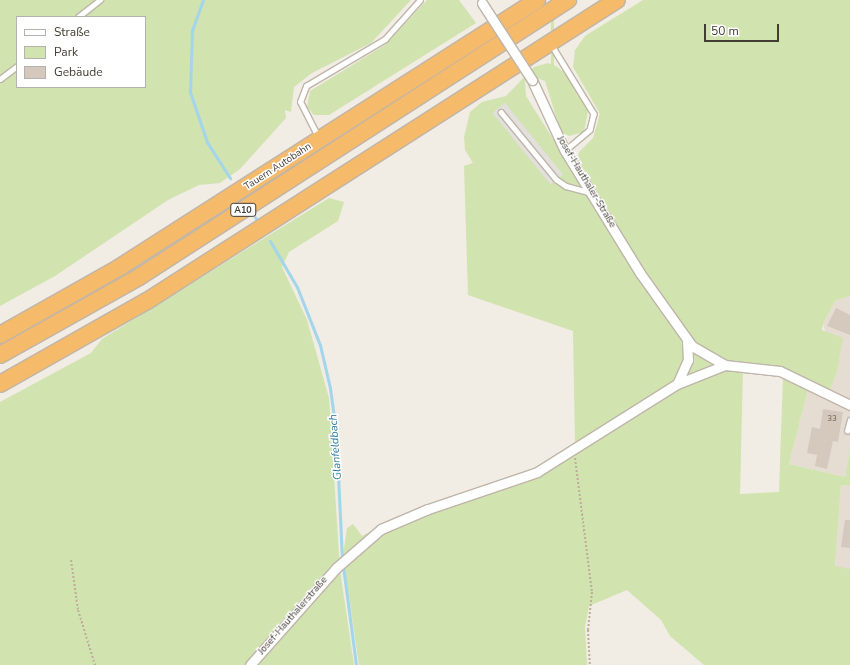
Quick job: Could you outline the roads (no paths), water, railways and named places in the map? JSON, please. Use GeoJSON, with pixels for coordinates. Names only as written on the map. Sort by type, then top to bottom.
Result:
{"type":"FeatureCollection","features":[{"type":"Feature","properties":{"kind":"highway","name":"Tauern Autobahn"},"geometry":{"type":"LineString","coordinates":[[0,335],[120,267],[537,0]]}},
{"type":"Feature","properties":{"kind":"highway","name":"A10"},"geometry":{"type":"LineString","coordinates":[[0,355],[139,277],[568,0]]}},
{"type":"Feature","properties":{"kind":"highway"},"geometry":{"type":"LineString","coordinates":[[0,384],[147,302],[617,0]]}},
{"type":"Feature","properties":{"kind":"street","name":"Josef-Hauthaler-Straße"},"geometry":{"type":"LineString","coordinates":[[481,2],[532,80],[565,151],[687,340],[725,365],[780,371],[850,404]]}},
{"type":"Feature","properties":{"kind":"street"},"geometry":{"type":"LineString","coordinates":[[677,384],[686,372],[687,340]]}},
{"type":"Feature","properties":{"kind":"street","name":"Josef-Hauthalerstraße"},"geometry":{"type":"LineString","coordinates":[[250,665],[350,553],[394,523],[524,478],[574,451],[677,384],[725,365]]}},
{"type":"Feature","properties":{"kind":"lane"},"geometry":{"type":"LineString","coordinates":[[79,16],[100,0]]}},
{"type":"Feature","properties":{"kind":"lane"},"geometry":{"type":"LineString","coordinates":[[320,140],[302,110],[300,102],[306,86],[385,39],[420,0]]}},
{"type":"Feature","properties":{"kind":"lane"},"geometry":{"type":"LineString","coordinates":[[550,43],[594,114],[590,130],[565,151]]}},
{"type":"Feature","properties":{"kind":"lane"},"geometry":{"type":"LineString","coordinates":[[0,79],[16,67]]}},
{"type":"Feature","properties":{"kind":"lane"},"geometry":{"type":"LineString","coordinates":[[501,112],[556,179],[566,186],[591,192]]}},
{"type":"Feature","properties":{"kind":"lane"},"geometry":{"type":"LineString","coordinates":[[847,431],[850,420]]}},
{"type":"Feature","properties":{"kind":"waterway","name":"Glanfeldbach"},"geometry":{"type":"LineString","coordinates":[[203,0],[192,30],[190,92],[207,142],[230,178]]}},
{"type":"Feature","properties":{"kind":"waterway","name":"Glanfeldbach"},"geometry":{"type":"LineString","coordinates":[[255,217],[258,222]]}},
{"type":"Feature","properties":{"kind":"waterway","name":"Glanfeldbach"},"geometry":{"type":"LineString","coordinates":[[270,241],[297,287],[320,345],[330,388],[336,432],[342,560]]}},
{"type":"Feature","properties":{"kind":"waterway","name":"Glanfeldbach"},"geometry":{"type":"LineString","coordinates":[[343,566],[356,665]]}}]}
